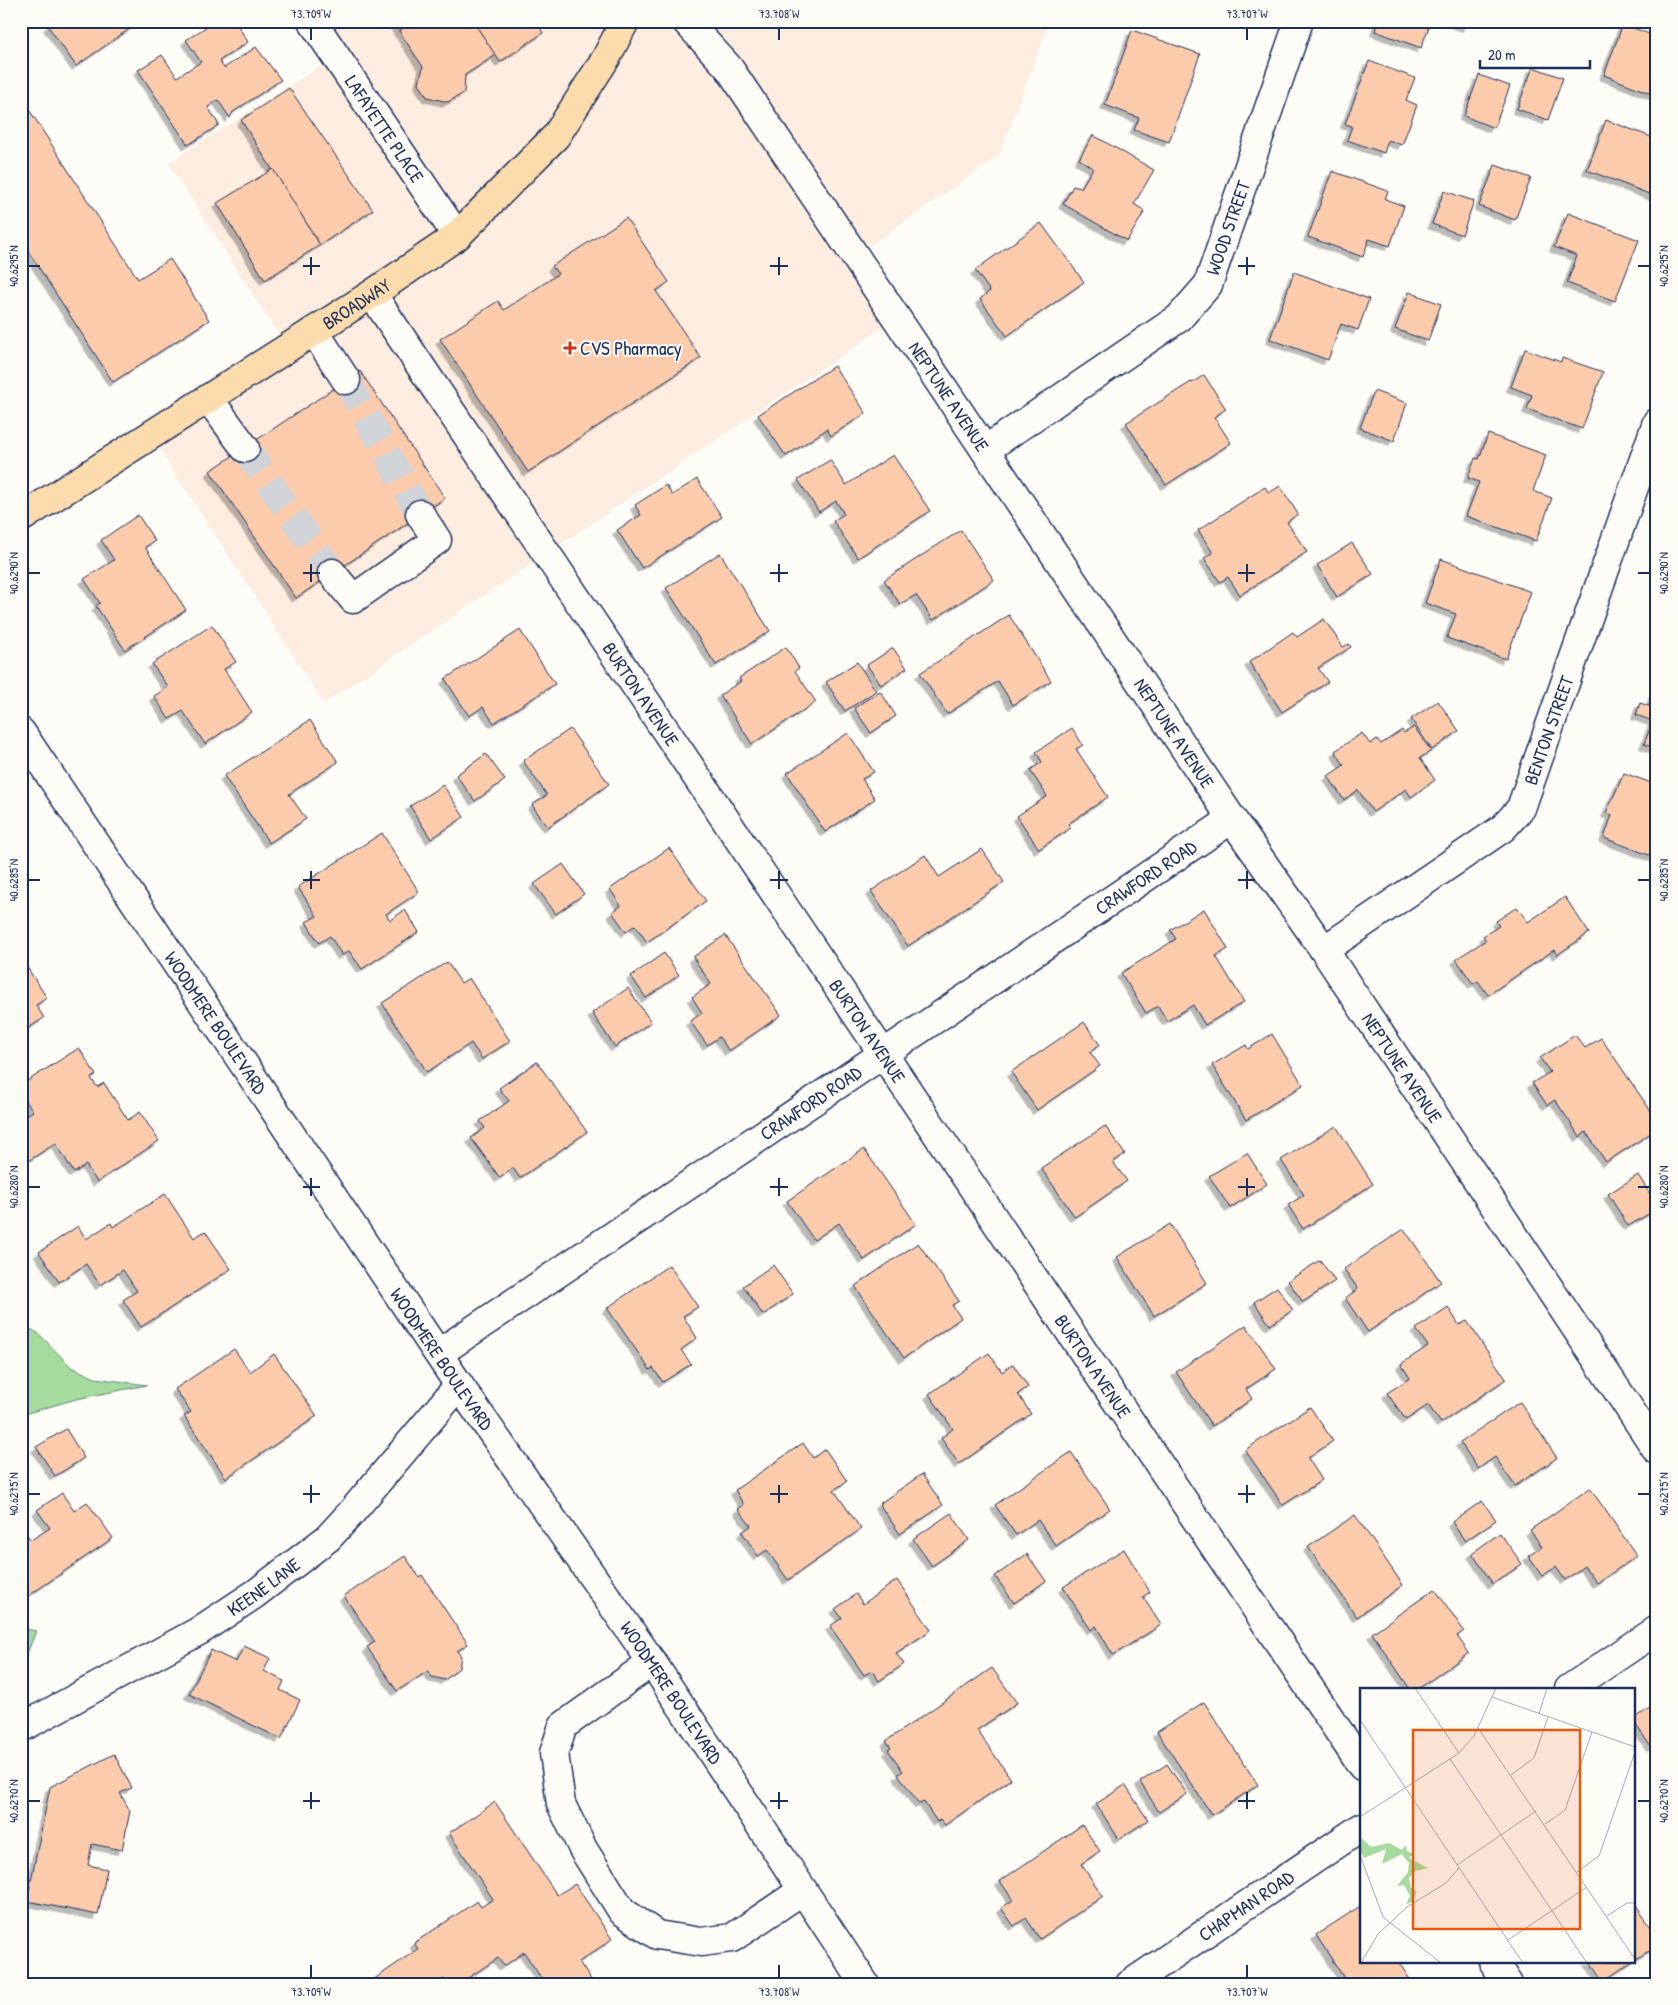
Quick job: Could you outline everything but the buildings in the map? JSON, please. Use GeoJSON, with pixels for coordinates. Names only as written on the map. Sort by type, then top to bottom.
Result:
{"type":"FeatureCollection","features":[{"type":"Feature","properties":{"kind":"main road","name":"BROADWAY"},"geometry":{"type":"LineString","coordinates":[[21,518],[372,294],[457,236],[556,136],[606,58],[625,21]]}},
{"type":"Feature","properties":{"kind":"street","name":"LAFAYETTE PLACE"},"geometry":{"type":"LineString","coordinates":[[312,21],[457,236]]}},
{"type":"Feature","properties":{"kind":"street","name":"NEPTUNE AVENUE"},"geometry":{"type":"LineString","coordinates":[[686,21],[728,68],[1232,819],[1649,1422],[1657,1450]]}},
{"type":"Feature","properties":{"kind":"street","name":"WOOD STREET"},"geometry":{"type":"LineString","coordinates":[[985,450],[1179,318],[1208,285],[1299,21]]}},
{"type":"Feature","properties":{"kind":"street","name":"BURTON AVENUE"},"geometry":{"type":"LineString","coordinates":[[372,294],[1360,1763]]}},
{"type":"Feature","properties":{"kind":"street"},"geometry":{"type":"LineString","coordinates":[[314,331],[346,380]]}},
{"type":"Feature","properties":{"kind":"street"},"geometry":{"type":"LineString","coordinates":[[208,399],[244,448]]}},
{"type":"Feature","properties":{"kind":"street","name":"BENTON STREET"},"geometry":{"type":"LineString","coordinates":[[1324,950],[1502,828],[1521,808],[1657,422]]}},
{"type":"Feature","properties":{"kind":"street"},"geometry":{"type":"LineString","coordinates":[[332,573],[353,599],[437,540],[420,514]]}},
{"type":"Feature","properties":{"kind":"street","name":"WOODMERE BOULEVARD"},"geometry":{"type":"LineString","coordinates":[[21,732],[459,1384],[652,1662],[865,1984]]}},
{"type":"Feature","properties":{"kind":"street","name":"CRAWFORD ROAD"},"geometry":{"type":"LineString","coordinates":[[439,1353],[1232,819]]}},
{"type":"Feature","properties":{"kind":"street","name":"KEENE LANE"},"geometry":{"type":"LineString","coordinates":[[21,1728],[199,1631],[255,1594],[328,1538],[351,1514],[459,1384]]}},
{"type":"Feature","properties":{"kind":"street"},"geometry":{"type":"LineString","coordinates":[[1570,1688],[1657,1630]]}},
{"type":"Feature","properties":{"kind":"street"},"geometry":{"type":"LineString","coordinates":[[652,1662],[562,1726],[554,1754],[561,1804],[583,1849],[622,1911],[656,1935],[701,1942],[732,1938],[803,1890]]}},
{"type":"Feature","properties":{"kind":"street","name":"CHAPMAN ROAD"},"geometry":{"type":"LineString","coordinates":[[1130,1984],[1360,1828]]}},
{"type":"Feature","properties":{"kind":"street"},"geometry":{"type":"LineString","coordinates":[[1494,1962],[1508,1984]]}},
{"type":"Feature","properties":{"kind":"shaded area"},"geometry":{"type":"Polygon","coordinates":[[[313,21],[1050,21],[999,156],[850,259],[890,323],[324,703],[151,436],[287,347],[168,163],[336,56],[313,21]]]}},
{"type":"Feature","properties":{"kind":"green space"},"geometry":{"type":"Polygon","coordinates":[[[21,1323],[39,1334],[71,1367],[95,1378],[147,1385],[76,1399],[21,1415],[21,1323]]]}},
{"type":"Feature","properties":{"kind":"green space"},"geometry":{"type":"Polygon","coordinates":[[[21,1628],[36,1631],[21,1669],[21,1628]]]}},
{"type":"Feature","properties":{"kind":"tunnel"},"geometry":{"type":"LineString","coordinates":[[346,380],[420,514]]}},
{"type":"Feature","properties":{"kind":"tunnel"},"geometry":{"type":"LineString","coordinates":[[245,448],[332,573]]}},
{"type":"Feature","properties":{"kind":"place","name":"CVS Pharmacy"},"geometry":{"type":"Point","coordinates":[570,348]}}]}
